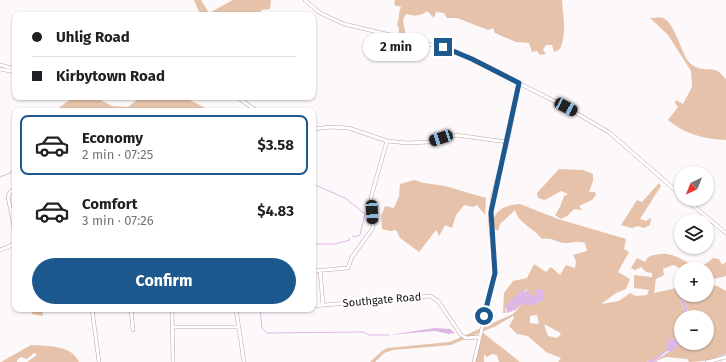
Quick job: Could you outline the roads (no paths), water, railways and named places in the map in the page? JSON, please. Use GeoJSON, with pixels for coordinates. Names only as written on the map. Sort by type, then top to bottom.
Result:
{"type":"FeatureCollection","features":[{"type":"Feature","properties":{"kind":"street"},"geometry":{"type":"LineString","coordinates":[[306,0],[316,10],[334,20],[366,30],[453,50],[519,83],[602,127],[674,189]]}},
{"type":"Feature","properties":{"kind":"street"},"geometry":{"type":"LineString","coordinates":[[0,65],[12,68]]}},
{"type":"Feature","properties":{"kind":"street"},"geometry":{"type":"LineString","coordinates":[[0,69],[12,71]]}},
{"type":"Feature","properties":{"kind":"street"},"geometry":{"type":"LineString","coordinates":[[474,362],[495,273],[491,212],[519,83]]}},
{"type":"Feature","properties":{"kind":"street"},"geometry":{"type":"LineString","coordinates":[[241,100],[253,108]]}},
{"type":"Feature","properties":{"kind":"street"},"geometry":{"type":"LineString","coordinates":[[316,129],[330,127],[349,128],[387,141],[419,143],[456,135],[507,142]]}},
{"type":"Feature","properties":{"kind":"street"},"geometry":{"type":"LineString","coordinates":[[316,271],[348,268],[352,256],[373,228],[371,197],[387,141]]}},
{"type":"Feature","properties":{"kind":"street"},"geometry":{"type":"LineString","coordinates":[[12,190],[8,197],[12,216]]}},
{"type":"Feature","properties":{"kind":"street"},"geometry":{"type":"LineString","coordinates":[[693,206],[726,233]]}},
{"type":"Feature","properties":{"kind":"street"},"geometry":{"type":"LineString","coordinates":[[0,250],[12,245]]}},
{"type":"Feature","properties":{"kind":"street"},"geometry":{"type":"LineString","coordinates":[[320,270],[323,305]]}},
{"type":"Feature","properties":{"kind":"street","name":"Southgate Road"},"geometry":{"type":"LineString","coordinates":[[316,306],[430,296],[438,300],[461,335],[466,338],[479,337]]}},
{"type":"Feature","properties":{"kind":"street"},"geometry":{"type":"LineString","coordinates":[[92,312],[99,362]]}},
{"type":"Feature","properties":{"kind":"street"},"geometry":{"type":"LineString","coordinates":[[131,312],[133,330]]}},
{"type":"Feature","properties":{"kind":"street"},"geometry":{"type":"LineString","coordinates":[[172,312],[174,326],[173,362]]}},
{"type":"Feature","properties":{"kind":"street"},"geometry":{"type":"LineString","coordinates":[[236,312],[244,362]]}},
{"type":"Feature","properties":{"kind":"street"},"geometry":{"type":"LineString","coordinates":[[174,326],[239,327]]}},
{"type":"Feature","properties":{"kind":"street"},"geometry":{"type":"LineString","coordinates":[[707,362],[726,357]]}},
{"type":"Feature","properties":{"kind":"waterway"},"geometry":{"type":"LineString","coordinates":[[0,177],[12,171]]}},
{"type":"Feature","properties":{"kind":"waterway"},"geometry":{"type":"LineString","coordinates":[[316,185],[345,198],[365,214],[360,235],[354,237],[352,235]]}},
{"type":"Feature","properties":{"kind":"waterway"},"geometry":{"type":"LineString","coordinates":[[316,244],[335,244],[350,240],[349,238]]}},
{"type":"Feature","properties":{"kind":"waterway"},"geometry":{"type":"LineString","coordinates":[[260,312],[262,328],[267,333],[363,332],[369,335],[389,335]]}}]}
